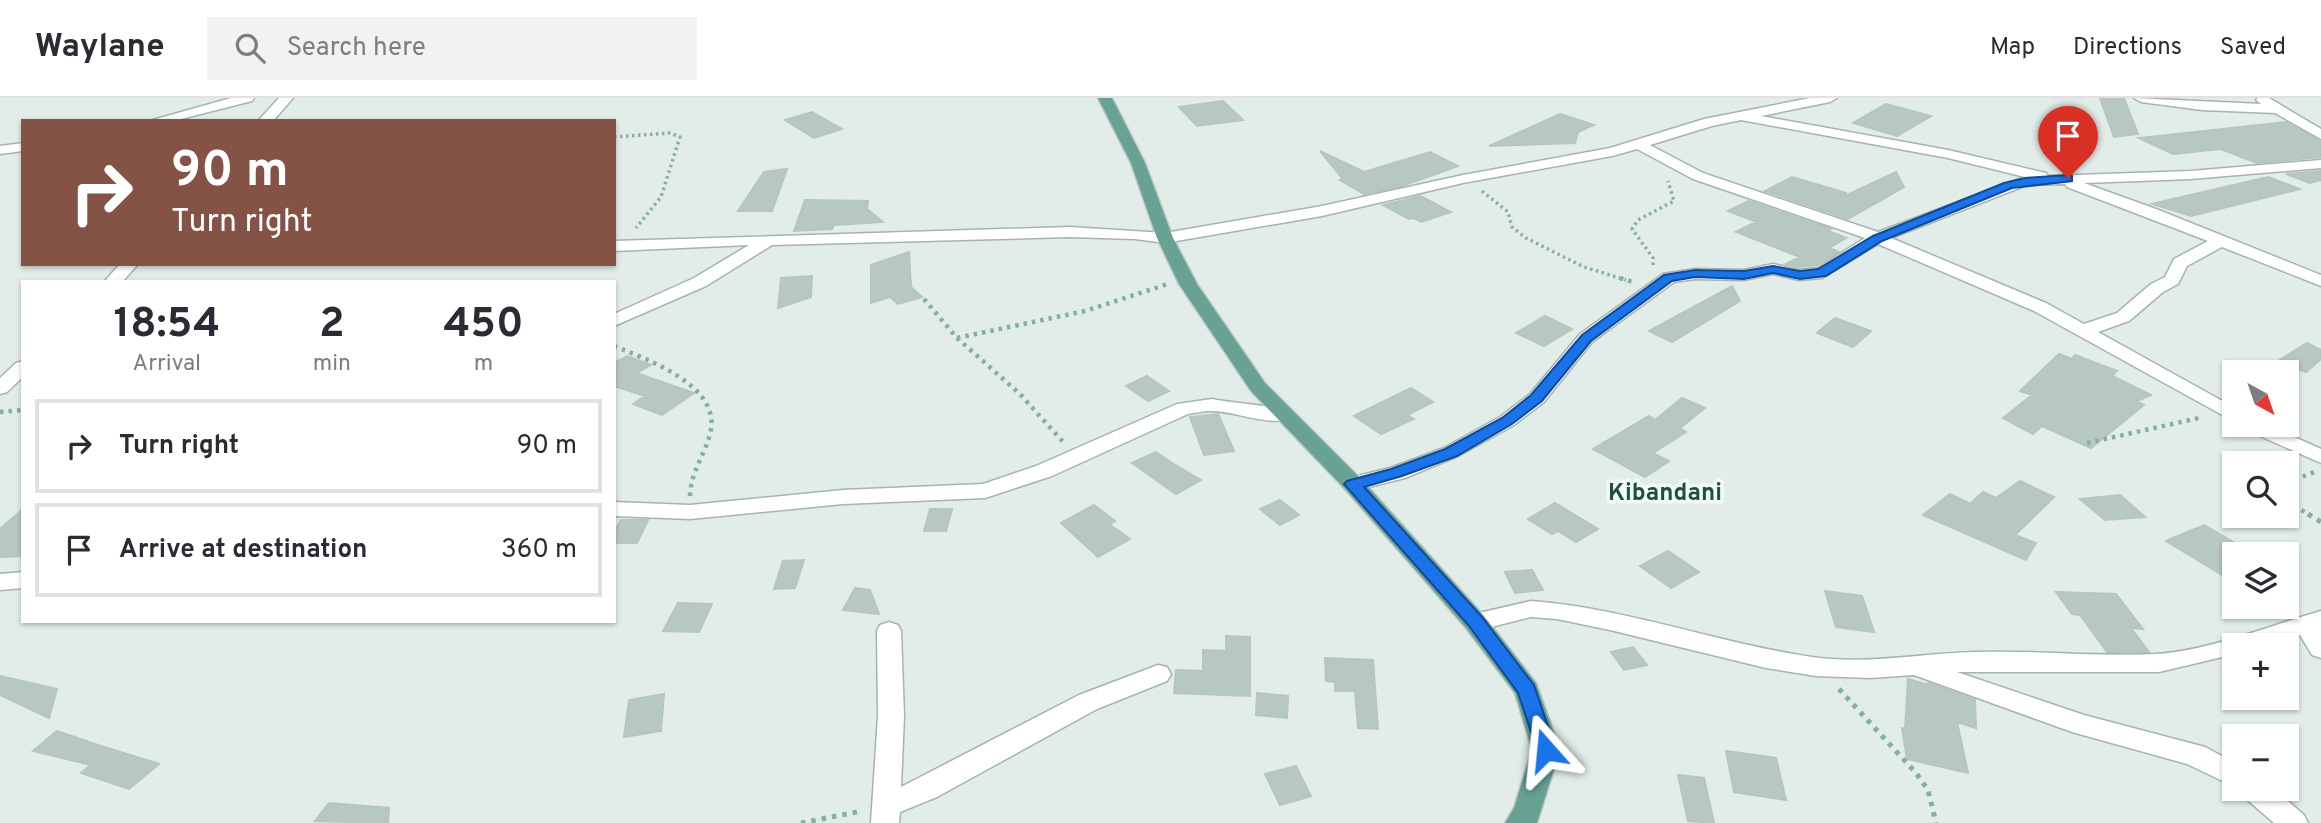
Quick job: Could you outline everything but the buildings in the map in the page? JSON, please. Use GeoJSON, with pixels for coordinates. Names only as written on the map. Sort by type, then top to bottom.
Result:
{"type":"FeatureCollection","features":[{"type":"Feature","properties":{"kind":"main road"},"geometry":{"type":"LineString","coordinates":[[1105,98],[1138,163],[1165,238],[1185,278],[1258,387],[1353,484],[1475,621],[1527,690],[1546,750],[1527,814],[1519,823]]}},
{"type":"Feature","properties":{"kind":"street"},"geometry":{"type":"LineString","coordinates":[[164,119],[247,98]]}},
{"type":"Feature","properties":{"kind":"street"},"geometry":{"type":"LineString","coordinates":[[267,119],[286,98]]}},
{"type":"Feature","properties":{"kind":"street"},"geometry":{"type":"LineString","coordinates":[[619,246],[1070,232],[1165,238],[1322,211],[1463,179],[1645,149],[1770,102],[1830,98]]}},
{"type":"Feature","properties":{"kind":"street"},"geometry":{"type":"LineString","coordinates":[[2141,98],[2202,106],[2274,109]]}},
{"type":"Feature","properties":{"kind":"street"},"geometry":{"type":"LineString","coordinates":[[2261,98],[2274,109],[2321,135]]}},
{"type":"Feature","properties":{"kind":"street"},"geometry":{"type":"LineString","coordinates":[[1738,115],[1948,154],[2089,185],[2321,281]]}},
{"type":"Feature","properties":{"kind":"street"},"geometry":{"type":"LineString","coordinates":[[0,150],[21,146]]}},
{"type":"Feature","properties":{"kind":"street"},"geometry":{"type":"LineString","coordinates":[[1645,149],[1698,176],[1841,223],[2040,307],[2222,409]]}},
{"type":"Feature","properties":{"kind":"street"},"geometry":{"type":"LineString","coordinates":[[2089,185],[2321,164]]}},
{"type":"Feature","properties":{"kind":"street"},"geometry":{"type":"LineString","coordinates":[[1353,484],[1397,473],[1451,452],[1507,421],[1536,398],[1587,338],[1668,278],[1679,275],[1744,275],[1773,269],[1800,275],[1822,273],[1877,238],[2008,186],[2052,178]]}},
{"type":"Feature","properties":{"kind":"street"},"geometry":{"type":"LineString","coordinates":[[616,320],[700,282],[771,240]]}},
{"type":"Feature","properties":{"kind":"street"},"geometry":{"type":"LineString","coordinates":[[2085,330],[2123,317],[2148,295],[2172,280],[2180,263],[2221,240]]}},
{"type":"Feature","properties":{"kind":"street"},"geometry":{"type":"LineString","coordinates":[[114,280],[128,266]]}},
{"type":"Feature","properties":{"kind":"street"},"geometry":{"type":"LineString","coordinates":[[0,388],[21,369]]}},
{"type":"Feature","properties":{"kind":"street"},"geometry":{"type":"LineString","coordinates":[[616,509],[690,512],[843,497],[985,491],[1005,486],[1174,412],[1201,404],[1285,415]]}},
{"type":"Feature","properties":{"kind":"street"},"geometry":{"type":"LineString","coordinates":[[2279,438],[2321,457]]}},
{"type":"Feature","properties":{"kind":"street"},"geometry":{"type":"LineString","coordinates":[[0,582],[21,580]]}},
{"type":"Feature","properties":{"kind":"street"},"geometry":{"type":"LineString","coordinates":[[1475,621],[1531,609],[1557,611],[1610,621],[1755,657],[1816,667],[1870,669],[1975,661],[2159,663],[2204,654],[2314,622],[2321,649]]}},
{"type":"Feature","properties":{"kind":"street"},"geometry":{"type":"LineString","coordinates":[[886,814],[891,716],[889,631]]}},
{"type":"Feature","properties":{"kind":"street"},"geometry":{"type":"LineString","coordinates":[[1915,667],[2081,725],[2194,755],[2222,769]]}},
{"type":"Feature","properties":{"kind":"street"},"geometry":{"type":"LineString","coordinates":[[886,814],[1088,702],[1158,674]]}},
{"type":"Feature","properties":{"kind":"street"},"geometry":{"type":"LineString","coordinates":[[2268,801],[2294,823]]}},
{"type":"Feature","properties":{"kind":"path"},"geometry":{"type":"LineString","coordinates":[[616,137],[670,133],[680,137],[661,197],[619,246]]}},
{"type":"Feature","properties":{"kind":"path"},"geometry":{"type":"LineString","coordinates":[[1463,179],[1501,205],[1508,212],[1512,227],[1526,238],[1584,267],[1651,290],[1653,258],[1632,229],[1638,220],[1674,201],[1674,196],[1672,186],[1645,149]]}},
{"type":"Feature","properties":{"kind":"path"},"geometry":{"type":"LineString","coordinates":[[957,338],[1085,311],[1185,278]]}},
{"type":"Feature","properties":{"kind":"path"},"geometry":{"type":"LineString","coordinates":[[923,299],[957,338],[1003,377],[1034,408],[1057,437],[1080,455]]}},
{"type":"Feature","properties":{"kind":"path"},"geometry":{"type":"LineString","coordinates":[[616,347],[679,378],[699,393],[710,406],[711,428],[691,475],[690,512]]}},
{"type":"Feature","properties":{"kind":"path"},"geometry":{"type":"LineString","coordinates":[[0,412],[21,410]]}},
{"type":"Feature","properties":{"kind":"path"},"geometry":{"type":"LineString","coordinates":[[2088,443],[2206,416]]}},
{"type":"Feature","properties":{"kind":"path"},"geometry":{"type":"LineString","coordinates":[[2299,478],[2321,469]]}},
{"type":"Feature","properties":{"kind":"path"},"geometry":{"type":"LineString","coordinates":[[2299,508],[2321,522]]}},
{"type":"Feature","properties":{"kind":"path"},"geometry":{"type":"LineString","coordinates":[[1816,667],[1864,714],[1916,773],[1928,790],[1936,823]]}},
{"type":"Feature","properties":{"kind":"path"},"geometry":{"type":"LineString","coordinates":[[801,823],[886,814]]}},
{"type":"Feature","properties":{"kind":"district","name":"Kibandani"},"geometry":{"type":"Point","coordinates":[1665,492]}},
{"type":"Feature","properties":{"kind":"route"},"geometry":{"type":"LineString","coordinates":[[1546,750],[1527,690],[1475,621],[1353,484],[1397,473],[1451,452],[1507,421],[1536,398],[1587,338],[1668,278],[1695,274],[1744,275],[1773,269],[1800,275],[1822,273],[1877,238],[2008,186],[2025,181],[2068,178]]}}]}
